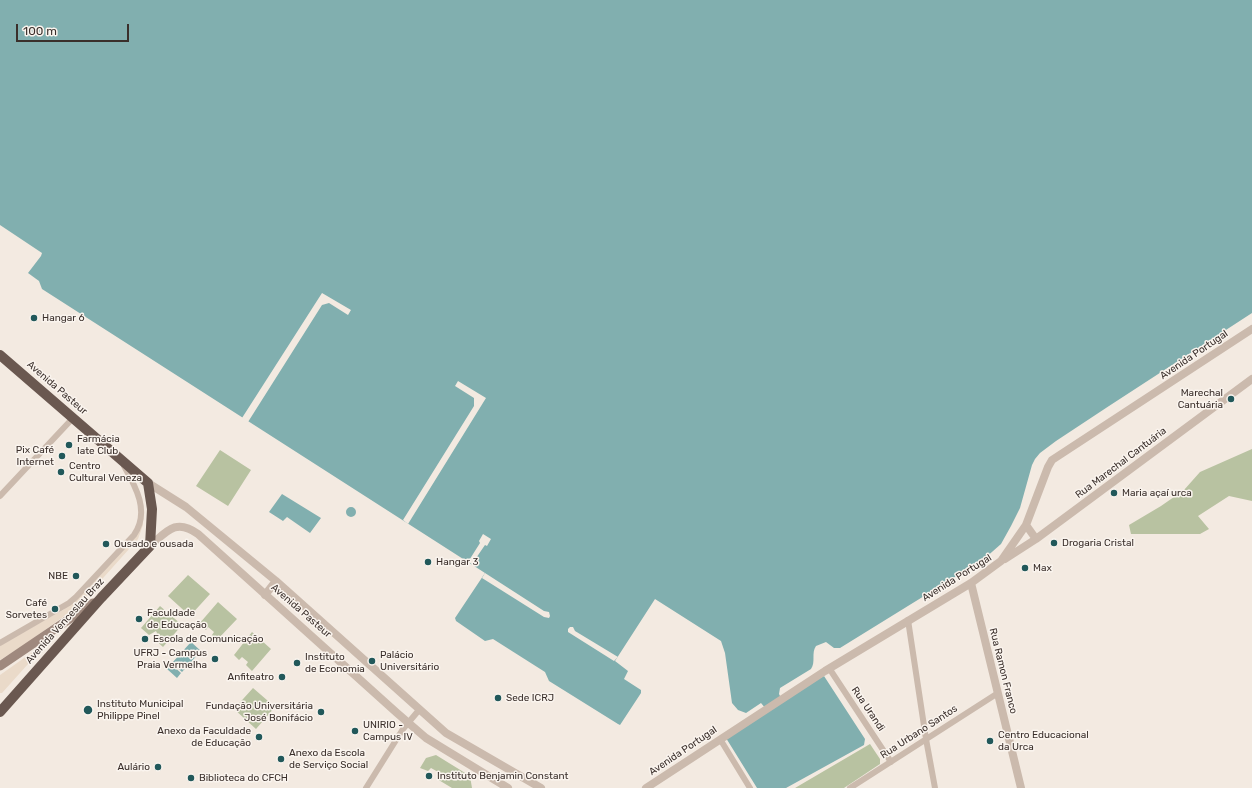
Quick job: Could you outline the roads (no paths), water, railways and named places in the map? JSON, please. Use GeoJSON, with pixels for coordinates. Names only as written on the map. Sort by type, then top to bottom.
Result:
{"type":"FeatureCollection","features":[{"type":"Feature","properties":{"kind":"highway","name":"Avenida Pasteur"},"geometry":{"type":"LineString","coordinates":[[2,358],[148,483]]}},
{"type":"Feature","properties":{"kind":"highway"},"geometry":{"type":"LineString","coordinates":[[148,483],[152,509],[150,546]]}},
{"type":"Feature","properties":{"kind":"highway","name":"Avenida Venceslau Braz"},"geometry":{"type":"LineString","coordinates":[[2,706],[150,546]]}},
{"type":"Feature","properties":{"kind":"main road"},"geometry":{"type":"LineString","coordinates":[[0,666],[101,598]]}},
{"type":"Feature","properties":{"kind":"street","name":"Avenida Portugal"},"geometry":{"type":"LineString","coordinates":[[646,788],[722,737],[827,670],[1001,562],[1026,525],[1052,460],[1252,328]]}},
{"type":"Feature","properties":{"kind":"street","name":"Rua Marechal Cantuária"},"geometry":{"type":"LineString","coordinates":[[1001,562],[1036,539],[1252,379]]}},
{"type":"Feature","properties":{"kind":"street"},"geometry":{"type":"LineString","coordinates":[[0,496],[73,418]]}},
{"type":"Feature","properties":{"kind":"street"},"geometry":{"type":"LineString","coordinates":[[0,643],[69,603],[139,528],[142,514],[138,496],[134,482],[120,459]]}},
{"type":"Feature","properties":{"kind":"street","name":"Avenida Pasteur"},"geometry":{"type":"LineString","coordinates":[[148,483],[186,507],[276,581],[446,733],[541,788]]}},
{"type":"Feature","properties":{"kind":"street"},"geometry":{"type":"LineString","coordinates":[[1026,525],[1036,539]]}},
{"type":"Feature","properties":{"kind":"street","name":"Avenida Pasteur"},"geometry":{"type":"LineString","coordinates":[[150,546],[164,534],[178,526],[185,526],[191,529],[408,723],[432,742],[508,788]]}},
{"type":"Feature","properties":{"kind":"street"},"geometry":{"type":"LineString","coordinates":[[265,595],[276,581]]}},
{"type":"Feature","properties":{"kind":"street","name":"Rua Ramon Franco"},"geometry":{"type":"LineString","coordinates":[[971,582],[1020,788]]}},
{"type":"Feature","properties":{"kind":"street"},"geometry":{"type":"LineString","coordinates":[[908,620],[935,788]]}},
{"type":"Feature","properties":{"kind":"street","name":"Rua Urandi"},"geometry":{"type":"LineString","coordinates":[[827,670],[891,762]]}},
{"type":"Feature","properties":{"kind":"street","name":"Rua Urbano Santos"},"geometry":{"type":"LineString","coordinates":[[850,788],[998,693]]}},
{"type":"Feature","properties":{"kind":"street"},"geometry":{"type":"LineString","coordinates":[[366,788],[408,723],[419,710]]}},
{"type":"Feature","properties":{"kind":"street"},"geometry":{"type":"LineString","coordinates":[[722,737],[750,788]]}},
{"type":"Feature","properties":{"kind":"water"},"geometry":{"type":"Polygon","coordinates":[[[0,0],[1252,0],[1252,313],[1040,453],[1032,465],[1020,508],[1011,526],[1001,544],[984,559],[840,648],[834,648],[826,642],[816,646],[811,669],[780,688],[779,694],[781,698],[824,676],[865,739],[864,745],[786,788],[757,788],[726,738],[766,709],[761,703],[746,713],[738,710],[732,703],[725,653],[721,641],[655,599],[615,661],[628,671],[624,679],[641,690],[641,693],[620,725],[618,724],[549,681],[545,672],[493,639],[485,641],[456,621],[455,618],[485,573],[42,289],[39,281],[28,273],[42,253],[0,225],[0,0]]]}},
{"type":"Feature","properties":{"kind":"water"},"geometry":{"type":"Polygon","coordinates":[[[282,494],[321,518],[310,533],[287,517],[283,521],[269,512],[282,494]]]}},
{"type":"Feature","properties":{"kind":"water"},"geometry":{"type":"Polygon","coordinates":[[[351,507],[356,512],[351,517],[346,512],[351,507]]]}},
{"type":"Feature","properties":{"kind":"water"},"geometry":{"type":"Polygon","coordinates":[[[191,642],[201,651],[182,672],[172,663],[191,642]]]}},
{"type":"Feature","properties":{"kind":"water"},"geometry":{"type":"Polygon","coordinates":[[[171,664],[181,673],[177,678],[167,669],[171,664]]]}},
{"type":"Feature","properties":{"kind":"place","name":"Hangar 6"},"geometry":{"type":"Point","coordinates":[34,318]}},
{"type":"Feature","properties":{"kind":"place","name":"Marechal Cantuária"},"geometry":{"type":"Point","coordinates":[1231,399]}},
{"type":"Feature","properties":{"kind":"place","name":"Farmácia Iate Club"},"geometry":{"type":"Point","coordinates":[69,445]}},
{"type":"Feature","properties":{"kind":"place","name":"Pix Café Internet"},"geometry":{"type":"Point","coordinates":[62,456]}},
{"type":"Feature","properties":{"kind":"place","name":"Centro Cultural Veneza"},"geometry":{"type":"Point","coordinates":[61,472]}},
{"type":"Feature","properties":{"kind":"place","name":"Maria açaí urca"},"geometry":{"type":"Point","coordinates":[1114,493]}},
{"type":"Feature","properties":{"kind":"place","name":"Drogaria Cristal"},"geometry":{"type":"Point","coordinates":[1054,543]}},
{"type":"Feature","properties":{"kind":"place","name":"Ousado e ousada"},"geometry":{"type":"Point","coordinates":[106,544]}},
{"type":"Feature","properties":{"kind":"place","name":"Hangar 3"},"geometry":{"type":"Point","coordinates":[428,562]}},
{"type":"Feature","properties":{"kind":"place","name":"Max"},"geometry":{"type":"Point","coordinates":[1025,568]}},
{"type":"Feature","properties":{"kind":"place","name":"NBE"},"geometry":{"type":"Point","coordinates":[76,576]}},
{"type":"Feature","properties":{"kind":"place","name":"Café Sorvetes"},"geometry":{"type":"Point","coordinates":[55,609]}},
{"type":"Feature","properties":{"kind":"place","name":"Faculdade de Educação"},"geometry":{"type":"Point","coordinates":[139,619]}},
{"type":"Feature","properties":{"kind":"place","name":"Escola de Comunicação"},"geometry":{"type":"Point","coordinates":[145,639]}},
{"type":"Feature","properties":{"kind":"place","name":"UFRJ - Campus Praia Vermelha"},"geometry":{"type":"Point","coordinates":[215,659]}},
{"type":"Feature","properties":{"kind":"place","name":"Palácio Universitário"},"geometry":{"type":"Point","coordinates":[372,661]}},
{"type":"Feature","properties":{"kind":"place","name":"Instituto de Economia"},"geometry":{"type":"Point","coordinates":[297,663]}},
{"type":"Feature","properties":{"kind":"place","name":"Anfiteatro"},"geometry":{"type":"Point","coordinates":[282,677]}},
{"type":"Feature","properties":{"kind":"place","name":"Sede ICRJ"},"geometry":{"type":"Point","coordinates":[498,698]}},
{"type":"Feature","properties":{"kind":"place","name":"Instituto Municipal Philippe Pinel"},"geometry":{"type":"Point","coordinates":[88,710]}},
{"type":"Feature","properties":{"kind":"place","name":"Fundação Universitária José Bonifácio"},"geometry":{"type":"Point","coordinates":[321,712]}},
{"type":"Feature","properties":{"kind":"place","name":"UNIRIO - Campus IV"},"geometry":{"type":"Point","coordinates":[355,731]}},
{"type":"Feature","properties":{"kind":"place","name":"Anexo da Faculdade de Educação"},"geometry":{"type":"Point","coordinates":[259,737]}},
{"type":"Feature","properties":{"kind":"place","name":"Centro Educacional da Urca"},"geometry":{"type":"Point","coordinates":[990,741]}},
{"type":"Feature","properties":{"kind":"place","name":"Anexo da Escola de Serviço Social"},"geometry":{"type":"Point","coordinates":[281,759]}},
{"type":"Feature","properties":{"kind":"place","name":"Aulário"},"geometry":{"type":"Point","coordinates":[158,767]}},
{"type":"Feature","properties":{"kind":"place","name":"Instituto Benjamin Constant"},"geometry":{"type":"Point","coordinates":[429,776]}},
{"type":"Feature","properties":{"kind":"place","name":"Biblioteca do CFCH"},"geometry":{"type":"Point","coordinates":[191,778]}}]}
